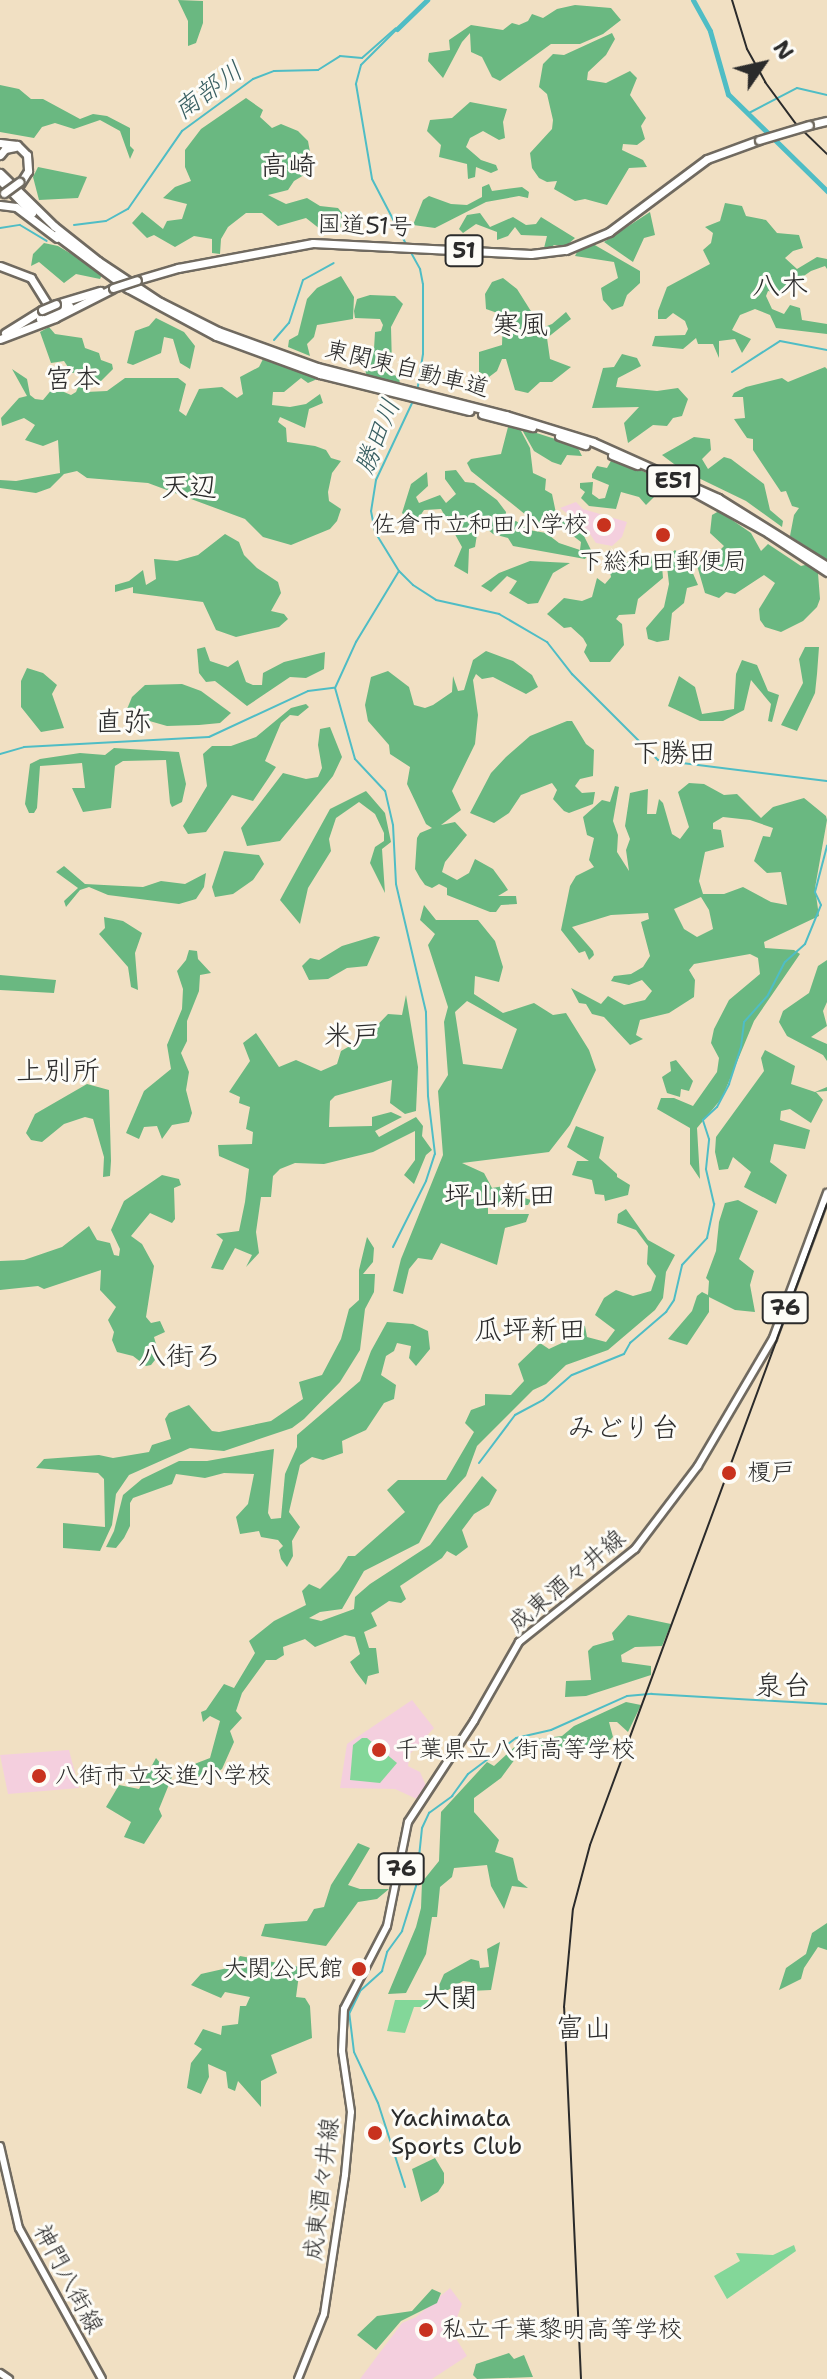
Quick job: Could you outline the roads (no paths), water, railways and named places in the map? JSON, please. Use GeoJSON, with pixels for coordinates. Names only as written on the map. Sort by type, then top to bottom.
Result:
{"type":"FeatureCollection","features":[{"type":"Feature","properties":{"kind":"highway","name":"国道51号"},"geometry":{"type":"LineString","coordinates":[[0,337],[137,280],[178,268],[313,243],[531,254],[566,250],[609,232],[707,159],[759,140],[827,121]]}},
{"type":"Feature","properties":{"kind":"highway"},"geometry":{"type":"LineString","coordinates":[[0,143],[15,144],[27,155],[28,171],[2,198],[72,248]]}},
{"type":"Feature","properties":{"kind":"highway"},"geometry":{"type":"LineString","coordinates":[[0,155],[11,147],[23,154],[26,170],[19,183]]}},
{"type":"Feature","properties":{"kind":"highway"},"geometry":{"type":"LineString","coordinates":[[0,164],[26,200]]}},
{"type":"Feature","properties":{"kind":"highway","name":"東関東自動車道"},"geometry":{"type":"LineString","coordinates":[[0,173],[74,244],[123,279],[183,314],[245,346],[390,389]]}},
{"type":"Feature","properties":{"kind":"highway","name":"東関東自動車道"},"geometry":{"type":"LineString","coordinates":[[0,180],[72,248],[143,298],[245,346],[274,358],[593,442],[741,511],[827,566]]}},
{"type":"Feature","properties":{"kind":"highway"},"geometry":{"type":"LineString","coordinates":[[0,266],[31,278],[53,313]]}},
{"type":"Feature","properties":{"kind":"highway","name":"国道51号"},"geometry":{"type":"LineString","coordinates":[[0,337],[56,304],[110,290]]}},
{"type":"Feature","properties":{"kind":"highway"},"geometry":{"type":"LineString","coordinates":[[84,299],[110,290]]}},
{"type":"Feature","properties":{"kind":"highway"},"geometry":{"type":"LineString","coordinates":[[0,337],[95,293]]}},
{"type":"Feature","properties":{"kind":"highway"},"geometry":{"type":"LineString","coordinates":[[11,335],[22,328]]}},
{"type":"Feature","properties":{"kind":"highway","name":"東関東自動車道"},"geometry":{"type":"LineString","coordinates":[[505,417],[591,447],[680,484],[768,533],[827,572]]}},
{"type":"Feature","properties":{"kind":"main road","name":"成東酒々井線"},"geometry":{"type":"LineString","coordinates":[[298,2379],[324,2314],[345,2175],[351,2112],[342,2051],[344,2009],[387,1926],[408,1822],[474,1721],[519,1642],[635,1549],[698,1466],[773,1338],[827,1193]]}},
{"type":"Feature","properties":{"kind":"main road","name":"神門八街線"},"geometry":{"type":"LineString","coordinates":[[0,2146],[19,2228],[102,2379]]}},
{"type":"Feature","properties":{"kind":"main road"},"geometry":{"type":"LineString","coordinates":[[0,2373],[9,2379]]}},
{"type":"Feature","properties":{"kind":"waterway","name":"南部川"},"geometry":{"type":"LineString","coordinates":[[397,29],[427,0]]}},
{"type":"Feature","properties":{"kind":"waterway"},"geometry":{"type":"LineString","coordinates":[[693,0],[710,31],[728,94],[827,191]]}},
{"type":"Feature","properties":{"kind":"waterway","name":"南部川"},"geometry":{"type":"LineString","coordinates":[[74,225],[106,221],[128,209],[182,131],[253,79],[274,71],[318,70],[340,56],[362,58],[396,28]]}},
{"type":"Feature","properties":{"kind":"waterway","name":"勝田川"},"geometry":{"type":"LineString","coordinates":[[397,29],[361,65],[356,84],[372,179],[406,244]]}},
{"type":"Feature","properties":{"kind":"waterway"},"geometry":{"type":"LineString","coordinates":[[747,114],[797,88],[827,95]]}},
{"type":"Feature","properties":{"kind":"waterway","name":"南部川"},"geometry":{"type":"LineString","coordinates":[[0,228],[20,225],[47,241]]}},
{"type":"Feature","properties":{"kind":"waterway","name":"勝田川"},"geometry":{"type":"LineString","coordinates":[[409,249],[420,269],[423,284],[423,354],[417,391]]}},
{"type":"Feature","properties":{"kind":"waterway"},"geometry":{"type":"LineString","coordinates":[[274,340],[289,323],[303,280],[334,263]]}},
{"type":"Feature","properties":{"kind":"waterway"},"geometry":{"type":"LineString","coordinates":[[732,372],[780,341],[827,350]]}},
{"type":"Feature","properties":{"kind":"waterway","name":"勝田川"},"geometry":{"type":"LineString","coordinates":[[413,401],[376,480],[371,511],[375,532],[399,571],[413,585],[436,600],[499,614],[547,642],[572,674],[658,760],[827,781]]}},
{"type":"Feature","properties":{"kind":"waterway"},"geometry":{"type":"LineString","coordinates":[[393,1247],[426,1181],[435,1154],[428,1096],[426,1012],[396,884],[393,825],[385,791],[355,759],[335,688],[356,642],[399,571]]}},
{"type":"Feature","properties":{"kind":"waterway"},"geometry":{"type":"LineString","coordinates":[[0,754],[24,747],[209,737],[308,691],[334,688]]}},
{"type":"Feature","properties":{"kind":"waterway"},"geometry":{"type":"LineString","coordinates":[[479,1463],[515,1415],[543,1400],[572,1375],[624,1354],[630,1343],[666,1312],[674,1300],[682,1265],[707,1238],[714,1204],[706,1169],[709,1139],[703,1120],[717,1107],[729,1084],[741,1047],[744,1022],[768,995],[785,962],[805,944],[821,905],[815,892],[827,846]]}},
{"type":"Feature","properties":{"kind":"waterway"},"geometry":{"type":"LineString","coordinates":[[405,2187],[378,2103],[354,2052],[349,2014],[360,1991],[382,1971],[387,1952],[402,1931],[416,1886],[422,1828],[429,1813],[452,1796],[468,1774],[516,1738],[551,1730],[627,1696],[652,1694],[827,1704]]}},
{"type":"Feature","properties":{"kind":"railway"},"geometry":{"type":"LineString","coordinates":[[732,0],[747,49],[765,82],[796,124],[827,154]]}},
{"type":"Feature","properties":{"kind":"railway"},"geometry":{"type":"LineString","coordinates":[[581,2379],[564,2007],[573,1909],[590,1845],[827,1204]]}},
{"type":"Feature","properties":{"kind":"place","name":"佐倉市立和田小学校"},"geometry":{"type":"Point","coordinates":[604,525]}},
{"type":"Feature","properties":{"kind":"place","name":"下総和田郵便局"},"geometry":{"type":"Point","coordinates":[663,535]}},
{"type":"Feature","properties":{"kind":"place","name":"榎戸"},"geometry":{"type":"Point","coordinates":[729,1473]}},
{"type":"Feature","properties":{"kind":"place","name":"千葉県立八街高等学校"},"geometry":{"type":"Point","coordinates":[379,1750]}},
{"type":"Feature","properties":{"kind":"place","name":"八街市立交進小学校"},"geometry":{"type":"Point","coordinates":[39,1776]}},
{"type":"Feature","properties":{"kind":"place","name":"大関公民館"},"geometry":{"type":"Point","coordinates":[359,1969]}},
{"type":"Feature","properties":{"kind":"place","name":"Yachimata Sports Club"},"geometry":{"type":"Point","coordinates":[375,2133]}},
{"type":"Feature","properties":{"kind":"place","name":"私立千葉黎明高等学校"},"geometry":{"type":"Point","coordinates":[426,2330]}},
{"type":"Feature","properties":{"kind":"district","name":"高崎"},"geometry":{"type":"Point","coordinates":[288,165]}},
{"type":"Feature","properties":{"kind":"district","name":"八木"},"geometry":{"type":"Point","coordinates":[780,285]}},
{"type":"Feature","properties":{"kind":"district","name":"寒風"},"geometry":{"type":"Point","coordinates":[520,324]}},
{"type":"Feature","properties":{"kind":"district","name":"宮本"},"geometry":{"type":"Point","coordinates":[73,378]}},
{"type":"Feature","properties":{"kind":"district","name":"天辺"},"geometry":{"type":"Point","coordinates":[189,486]}},
{"type":"Feature","properties":{"kind":"district","name":"直弥"},"geometry":{"type":"Point","coordinates":[123,721]}},
{"type":"Feature","properties":{"kind":"district","name":"下勝田"},"geometry":{"type":"Point","coordinates":[674,752]}},
{"type":"Feature","properties":{"kind":"district","name":"米戸"},"geometry":{"type":"Point","coordinates":[352,1035]}},
{"type":"Feature","properties":{"kind":"district","name":"上別所"},"geometry":{"type":"Point","coordinates":[58,1070]}},
{"type":"Feature","properties":{"kind":"district","name":"坪山新田"},"geometry":{"type":"Point","coordinates":[500,1195]}},
{"type":"Feature","properties":{"kind":"district","name":"瓜坪新田"},"geometry":{"type":"Point","coordinates":[530,1329]}},
{"type":"Feature","properties":{"kind":"district","name":"八街ろ"},"geometry":{"type":"Point","coordinates":[180,1355]}},
{"type":"Feature","properties":{"kind":"district","name":"みどり台"},"geometry":{"type":"Point","coordinates":[623,1427]}},
{"type":"Feature","properties":{"kind":"district","name":"泉台"},"geometry":{"type":"Point","coordinates":[783,1685]}},
{"type":"Feature","properties":{"kind":"district","name":"大関"},"geometry":{"type":"Point","coordinates":[450,1997]}},
{"type":"Feature","properties":{"kind":"district","name":"富山"},"geometry":{"type":"Point","coordinates":[584,2027]}}]}
